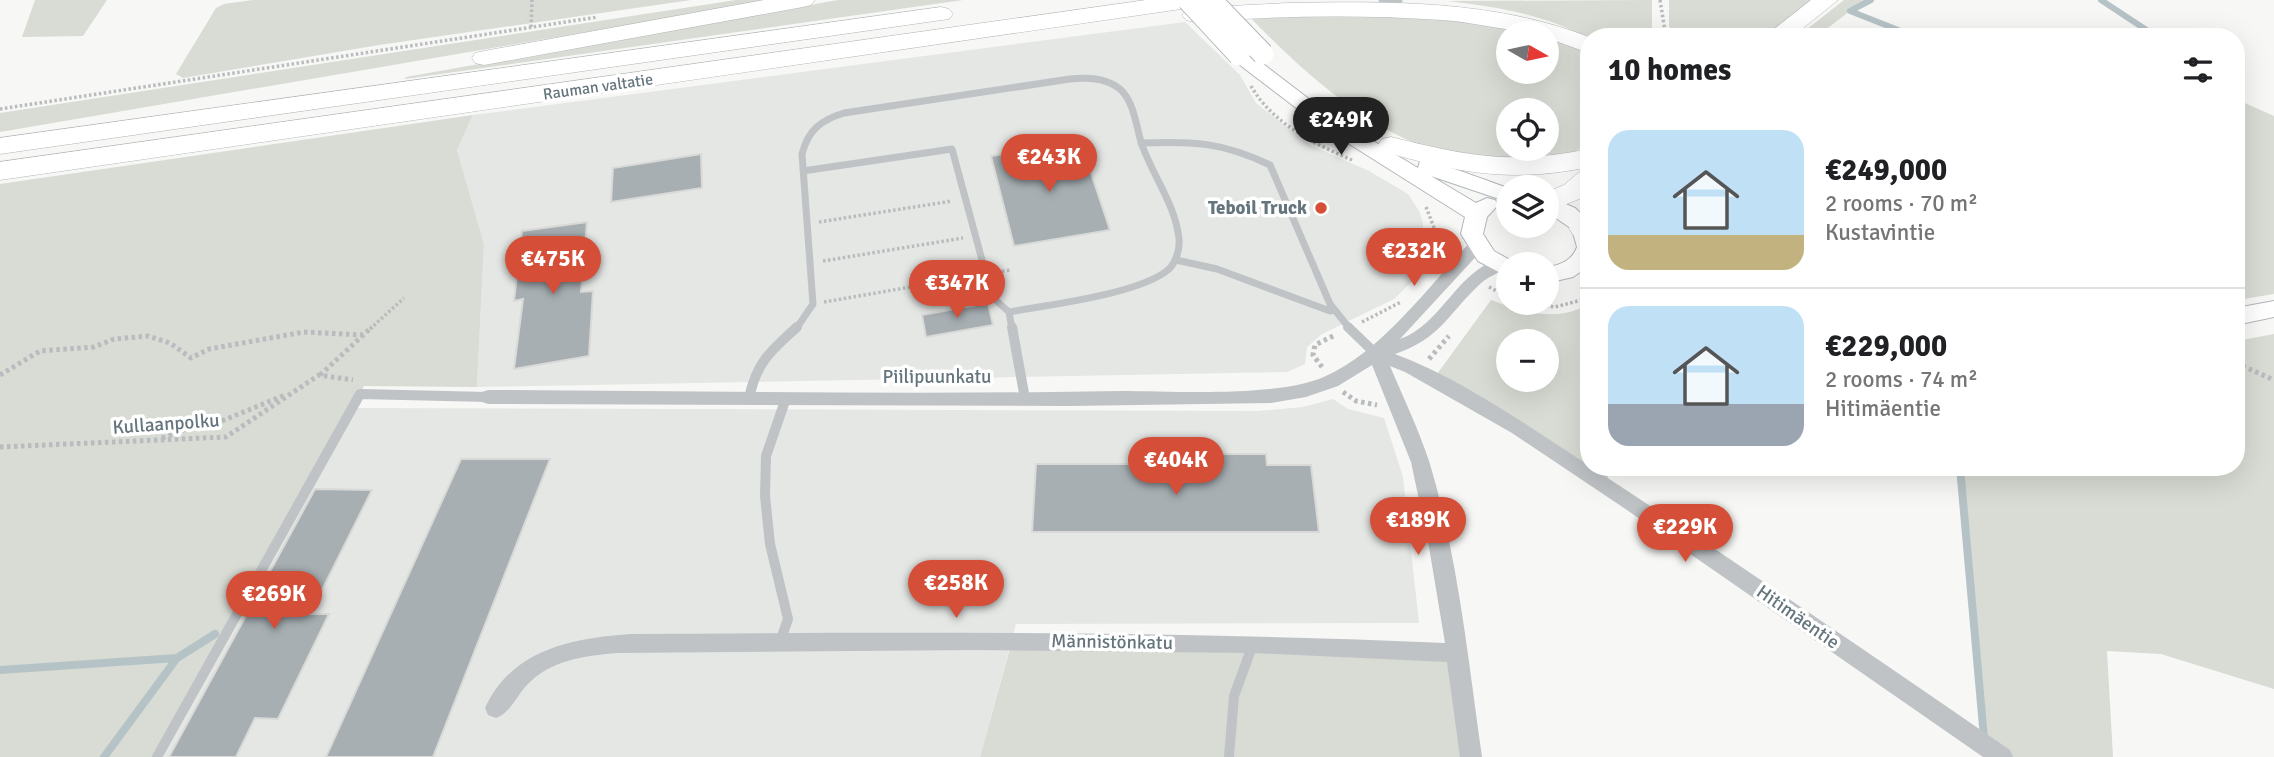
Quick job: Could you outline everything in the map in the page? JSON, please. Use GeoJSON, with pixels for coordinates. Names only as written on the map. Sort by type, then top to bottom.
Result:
{"type":"FeatureCollection","features":[{"type":"Feature","properties":{"kind":"highway"},"geometry":{"type":"LineString","coordinates":[[174,122],[411,71],[803,0]]}},
{"type":"Feature","properties":{"kind":"highway","name":"Rauman valtatie"},"geometry":{"type":"LineString","coordinates":[[0,146],[1044,0]]}},
{"type":"Feature","properties":{"kind":"highway","name":"Rauman valtatie"},"geometry":{"type":"LineString","coordinates":[[0,171],[1195,0]]}},
{"type":"Feature","properties":{"kind":"highway"},"geometry":{"type":"LineString","coordinates":[[1788,28],[1826,0]]}},
{"type":"Feature","properties":{"kind":"highway"},"geometry":{"type":"LineString","coordinates":[[1008,27],[1391,1],[1457,6],[1523,17],[1580,41]]}},
{"type":"Feature","properties":{"kind":"highway"},"geometry":{"type":"LineString","coordinates":[[1391,145],[1452,162],[1504,170],[1535,169],[1580,160]]}},
{"type":"Feature","properties":{"kind":"highway"},"geometry":{"type":"LineString","coordinates":[[1559,198],[1574,191],[1580,185]]}},
{"type":"Feature","properties":{"kind":"main road"},"geometry":{"type":"LineString","coordinates":[[1188,0],[1239,55],[1296,101],[1350,138],[1477,214]]}},
{"type":"Feature","properties":{"kind":"main road"},"geometry":{"type":"LineString","coordinates":[[1210,0],[1263,54],[1321,100],[1433,170],[1496,193]]}},
{"type":"Feature","properties":{"kind":"main road"},"geometry":{"type":"LineString","coordinates":[[1496,202],[1477,214],[1472,234],[1476,245],[1496,261]]}},
{"type":"Feature","properties":{"kind":"main road"},"geometry":{"type":"LineString","coordinates":[[1559,208],[1580,221]]}},
{"type":"Feature","properties":{"kind":"main road"},"geometry":{"type":"LineString","coordinates":[[1559,272],[1580,264]]}},
{"type":"Feature","properties":{"kind":"main road"},"geometry":{"type":"LineString","coordinates":[[2245,315],[2274,309]]}},
{"type":"Feature","properties":{"kind":"street"},"geometry":{"type":"LineString","coordinates":[[1376,354],[1433,295],[1456,265],[1476,245]]}},
{"type":"Feature","properties":{"kind":"street"},"geometry":{"type":"LineString","coordinates":[[1376,354],[1413,341],[1433,325],[1476,278],[1496,270]]}},
{"type":"Feature","properties":{"kind":"street"},"geometry":{"type":"LineString","coordinates":[[1376,354],[1405,417],[1424,477],[1456,653],[1471,757]]}},
{"type":"Feature","properties":{"kind":"street","name":"Piilipuunkatu"},"geometry":{"type":"LineString","coordinates":[[488,397],[1026,399],[1271,396],[1306,390],[1332,381],[1376,354]]}},
{"type":"Feature","properties":{"kind":"street","name":"Hitimäentie"},"geometry":{"type":"LineString","coordinates":[[1376,354],[1411,367],[1518,428],[1580,469]]}},
{"type":"Feature","properties":{"kind":"street","name":"Hitimäentie"},"geometry":{"type":"LineString","coordinates":[[1591,476],[2002,757]]}},
{"type":"Feature","properties":{"kind":"street","name":"Männistönkatu"},"geometry":{"type":"LineString","coordinates":[[496,708],[525,673],[553,656],[585,647],[631,643],[977,640],[1253,644],[1456,653]]}},
{"type":"Feature","properties":{"kind":"lane"},"geometry":{"type":"LineString","coordinates":[[749,398],[752,379],[766,355],[806,322],[813,304],[802,154],[805,138],[811,129],[829,117],[1070,79],[1086,78],[1117,87],[1130,106],[1141,143],[1176,231],[1179,240],[1177,260],[1167,271],[1146,283],[1009,312]]}},
{"type":"Feature","properties":{"kind":"lane"},"geometry":{"type":"LineString","coordinates":[[1141,143],[1195,141],[1247,154],[1270,165],[1331,311]]}},
{"type":"Feature","properties":{"kind":"lane"},"geometry":{"type":"LineString","coordinates":[[803,171],[953,149],[992,297],[1009,312],[1026,399]]}},
{"type":"Feature","properties":{"kind":"lane"},"geometry":{"type":"LineString","coordinates":[[1177,260],[1217,270],[1331,311],[1351,327],[1376,354]]}},
{"type":"Feature","properties":{"kind":"lane"},"geometry":{"type":"LineString","coordinates":[[157,757],[360,394],[488,397]]}},
{"type":"Feature","properties":{"kind":"lane"},"geometry":{"type":"LineString","coordinates":[[780,643],[788,619],[770,544],[765,496],[766,456],[786,398]]}},
{"type":"Feature","properties":{"kind":"lane"},"geometry":{"type":"LineString","coordinates":[[1229,757],[1234,696],[1253,644]]}},
{"type":"Feature","properties":{"kind":"path"},"geometry":{"type":"LineString","coordinates":[[531,27],[532,0]]}},
{"type":"Feature","properties":{"kind":"path"},"geometry":{"type":"LineString","coordinates":[[1660,0],[1665,28]]}},
{"type":"Feature","properties":{"kind":"path"},"geometry":{"type":"LineString","coordinates":[[0,108],[609,16]]}},
{"type":"Feature","properties":{"kind":"path"},"geometry":{"type":"LineString","coordinates":[[1247,78],[1262,105],[1313,143],[1356,162]]}},
{"type":"Feature","properties":{"kind":"path"},"geometry":{"type":"LineString","coordinates":[[808,224],[966,199]]}},
{"type":"Feature","properties":{"kind":"path"},"geometry":{"type":"LineString","coordinates":[[1424,202],[1432,216],[1435,240],[1443,255],[1456,265]]}},
{"type":"Feature","properties":{"kind":"path"},"geometry":{"type":"LineString","coordinates":[[811,263],[975,236]]}},
{"type":"Feature","properties":{"kind":"path"},"geometry":{"type":"LineString","coordinates":[[813,304],[1011,270]]}},
{"type":"Feature","properties":{"kind":"path"},"geometry":{"type":"LineString","coordinates":[[1476,278],[1496,290]]}},
{"type":"Feature","properties":{"kind":"path","name":"Kullaanpolku"},"geometry":{"type":"LineString","coordinates":[[0,447],[226,437],[319,375],[404,298]]}},
{"type":"Feature","properties":{"kind":"path"},"geometry":{"type":"LineString","coordinates":[[1559,306],[1580,302]]}},
{"type":"Feature","properties":{"kind":"path"},"geometry":{"type":"LineString","coordinates":[[0,375],[40,351],[94,347],[114,339],[148,336],[170,343],[191,358],[208,349],[304,332],[363,335]]}},
{"type":"Feature","properties":{"kind":"path"},"geometry":{"type":"LineString","coordinates":[[2245,367],[2274,380]]}},
{"type":"Feature","properties":{"kind":"path"},"geometry":{"type":"LineString","coordinates":[[319,375],[357,380]]}},
{"type":"Feature","properties":{"kind":"path"},"geometry":{"type":"LineString","coordinates":[[154,440],[189,428],[207,427],[296,391]]}},
{"type":"Feature","properties":{"kind":"shaded area"},"geometry":{"type":"Polygon","coordinates":[[[35,0],[107,0],[83,36],[22,37],[35,0]]]}},
{"type":"Feature","properties":{"kind":"shaded area"},"geometry":{"type":"Polygon","coordinates":[[[253,0],[691,0],[379,45],[183,78],[176,74],[216,8],[224,4],[253,0]]]}},
{"type":"Feature","properties":{"kind":"shaded area"},"geometry":{"type":"Polygon","coordinates":[[[736,0],[774,0],[0,132],[0,113],[736,0]]]}},
{"type":"Feature","properties":{"kind":"shaded area"},"geometry":{"type":"Polygon","coordinates":[[[838,0],[963,0],[405,79],[406,77],[838,0]]]}},
{"type":"Feature","properties":{"kind":"shaded area"},"geometry":{"type":"Polygon","coordinates":[[[1652,0],[1652,28],[1580,28],[1580,34],[1559,25],[1559,21],[1548,21],[1503,9],[1448,1],[1652,0]]]}},
{"type":"Feature","properties":{"kind":"shaded area"},"geometry":{"type":"Polygon","coordinates":[[[1669,0],[1815,0],[1779,28],[1669,26],[1669,0]]]}},
{"type":"Feature","properties":{"kind":"shaded area"},"geometry":{"type":"Polygon","coordinates":[[[1844,0],[1871,0],[1850,11],[1828,28],[1808,28],[1844,0]]]}},
{"type":"Feature","properties":{"kind":"shaded area"},"geometry":{"type":"Polygon","coordinates":[[[1377,8],[1496,23],[1496,84],[1559,84],[1559,38],[1580,50],[1580,149],[1559,158],[1559,98],[1496,98],[1496,158],[1449,153],[1422,146],[1367,118],[1315,79],[1249,16],[1377,8]]]}},
{"type":"Feature","properties":{"kind":"shaded area"},"geometry":{"type":"Polygon","coordinates":[[[1185,22],[1240,75],[1256,103],[1310,145],[1369,171],[1408,194],[1423,222],[1423,242],[1430,264],[1394,299],[1322,334],[1307,347],[1305,364],[1287,372],[477,387],[484,244],[457,150],[473,115],[1185,22]]]}},
{"type":"Feature","properties":{"kind":"shaded area"},"geometry":{"type":"Polygon","coordinates":[[[2245,103],[2274,116],[2274,294],[2245,299],[2245,103]]]}},
{"type":"Feature","properties":{"kind":"shaded area"},"geometry":{"type":"Polygon","coordinates":[[[473,115],[457,150],[484,244],[477,387],[364,386],[157,757],[0,757],[0,184],[473,115]]]}},
{"type":"Feature","properties":{"kind":"shaded area"},"geometry":{"type":"Polygon","coordinates":[[[1491,300],[1496,302],[1496,315],[1559,315],[1580,308],[1580,462],[1437,374],[1491,300]]]}},
{"type":"Feature","properties":{"kind":"shaded area"},"geometry":{"type":"Polygon","coordinates":[[[2274,334],[2274,689],[2161,654],[2107,651],[2113,757],[2003,757],[1985,745],[1961,476],[2245,476],[2245,339],[2274,334]]]}},
{"type":"Feature","properties":{"kind":"shaded area"},"geometry":{"type":"Polygon","coordinates":[[[1333,399],[1348,409],[1384,418],[1403,477],[1419,623],[1016,624],[980,757],[158,757],[352,408],[1258,411],[1303,407],[1333,399]]]}},
{"type":"Feature","properties":{"kind":"shaded area"},"geometry":{"type":"Polygon","coordinates":[[[1012,641],[1456,653],[1471,757],[980,757],[1012,641]]]}},
{"type":"Feature","properties":{"kind":"building"},"geometry":{"type":"Polygon","coordinates":[[[1081,143],[1110,230],[1014,246],[991,156],[1081,143]]]}},
{"type":"Feature","properties":{"kind":"building"},"geometry":{"type":"Polygon","coordinates":[[[701,154],[702,188],[611,202],[613,168],[701,154]]]}},
{"type":"Feature","properties":{"kind":"building"},"geometry":{"type":"Polygon","coordinates":[[[587,222],[581,292],[593,291],[589,356],[514,369],[523,299],[514,301],[522,231],[587,222]]]}},
{"type":"Feature","properties":{"kind":"building"},"geometry":{"type":"Polygon","coordinates":[[[988,303],[993,325],[926,337],[922,315],[988,303]]]}},
{"type":"Feature","properties":{"kind":"building"},"geometry":{"type":"Polygon","coordinates":[[[1196,454],[1266,454],[1267,465],[1311,465],[1319,532],[1032,532],[1036,464],[1196,464],[1196,454]]]}},
{"type":"Feature","properties":{"kind":"building"},"geometry":{"type":"Polygon","coordinates":[[[461,459],[550,459],[433,757],[326,757],[461,459]]]}},
{"type":"Feature","properties":{"kind":"building"},"geometry":{"type":"Polygon","coordinates":[[[315,489],[372,490],[310,614],[329,614],[278,719],[255,718],[236,757],[169,757],[315,489]]]}},
{"type":"Feature","properties":{"kind":"waterway"},"geometry":{"type":"LineString","coordinates":[[1871,0],[1850,11],[1893,28]]}},
{"type":"Feature","properties":{"kind":"waterway"},"geometry":{"type":"LineString","coordinates":[[2101,0],[2143,28]]}},
{"type":"Feature","properties":{"kind":"waterway"},"geometry":{"type":"LineString","coordinates":[[1961,476],[1984,738]]}},
{"type":"Feature","properties":{"kind":"waterway"},"geometry":{"type":"LineString","coordinates":[[177,658],[215,634]]}},
{"type":"Feature","properties":{"kind":"waterway"},"geometry":{"type":"LineString","coordinates":[[0,670],[177,658]]}},
{"type":"Feature","properties":{"kind":"waterway"},"geometry":{"type":"LineString","coordinates":[[104,757],[177,658]]}},
{"type":"Feature","properties":{"kind":"place","name":"Teboil Truck"},"geometry":{"type":"Point","coordinates":[1321,208]}}]}
